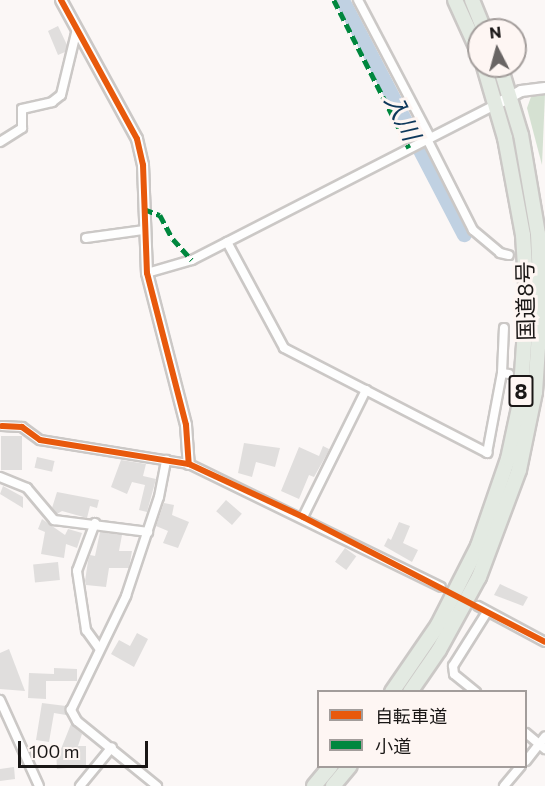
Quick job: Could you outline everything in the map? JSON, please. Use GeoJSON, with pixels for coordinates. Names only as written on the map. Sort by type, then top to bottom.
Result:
{"type":"FeatureCollection","features":[{"type":"Feature","properties":{"kind":"highway"},"geometry":{"type":"LineString","coordinates":[[455,0],[467,26]]}},
{"type":"Feature","properties":{"kind":"highway"},"geometry":{"type":"LineString","coordinates":[[472,0],[479,18]]}},
{"type":"Feature","properties":{"kind":"highway","name":"国道8号"},"geometry":{"type":"LineString","coordinates":[[393,690],[438,625],[478,546],[508,459],[520,403],[527,300],[523,235],[515,181],[487,78]]}},
{"type":"Feature","properties":{"kind":"highway","name":"国道8号"},"geometry":{"type":"LineString","coordinates":[[411,690],[439,650],[479,577],[516,480],[530,423],[539,354],[540,256],[530,175],[504,78]]}},
{"type":"Feature","properties":{"kind":"highway"},"geometry":{"type":"LineString","coordinates":[[314,786],[329,768]]}},
{"type":"Feature","properties":{"kind":"highway"},"geometry":{"type":"LineString","coordinates":[[333,786],[348,768]]}},
{"type":"Feature","properties":{"kind":"street"},"geometry":{"type":"LineString","coordinates":[[61,0],[137,139],[143,165],[147,273],[186,425],[189,464]]}},
{"type":"Feature","properties":{"kind":"street"},"geometry":{"type":"LineString","coordinates":[[358,0],[473,230],[500,253],[509,255]]}},
{"type":"Feature","properties":{"kind":"street"},"geometry":{"type":"LineString","coordinates":[[0,142],[22,128],[22,110],[52,102],[61,95],[77,29]]}},
{"type":"Feature","properties":{"kind":"street"},"geometry":{"type":"LineString","coordinates":[[147,273],[192,260],[510,96],[545,88]]}},
{"type":"Feature","properties":{"kind":"street"},"geometry":{"type":"LineString","coordinates":[[86,238],[144,230]]}},
{"type":"Feature","properties":{"kind":"street"},"geometry":{"type":"LineString","coordinates":[[227,242],[284,348],[488,453],[506,373],[504,328]]}},
{"type":"Feature","properties":{"kind":"street"},"geometry":{"type":"LineString","coordinates":[[303,517],[366,390]]}},
{"type":"Feature","properties":{"kind":"street"},"geometry":{"type":"LineString","coordinates":[[1,426],[22,427],[40,440],[189,464],[303,517],[441,587]]}},
{"type":"Feature","properties":{"kind":"street"},"geometry":{"type":"LineString","coordinates":[[158,786],[77,721],[71,710],[126,596],[148,532],[166,460]]}},
{"type":"Feature","properties":{"kind":"street"},"geometry":{"type":"LineString","coordinates":[[0,477],[27,488],[54,520],[94,522],[148,532]]}},
{"type":"Feature","properties":{"kind":"street"},"geometry":{"type":"LineString","coordinates":[[94,522],[77,571],[86,630],[99,648]]}},
{"type":"Feature","properties":{"kind":"street"},"geometry":{"type":"LineString","coordinates":[[478,606],[545,642]]}},
{"type":"Feature","properties":{"kind":"street"},"geometry":{"type":"LineString","coordinates":[[474,690],[454,674],[453,666],[487,612]]}},
{"type":"Feature","properties":{"kind":"street"},"geometry":{"type":"LineString","coordinates":[[0,700],[39,786]]}},
{"type":"Feature","properties":{"kind":"street"},"geometry":{"type":"LineString","coordinates":[[527,734],[543,744],[527,759]]}},
{"type":"Feature","properties":{"kind":"street"},"geometry":{"type":"LineString","coordinates":[[80,786],[112,747]]}},
{"type":"Feature","properties":{"kind":"street"},"geometry":{"type":"LineString","coordinates":[[504,786],[519,768]]}},
{"type":"Feature","properties":{"kind":"green space"},"geometry":{"type":"Polygon","coordinates":[[[532,94],[545,94],[542,165],[527,108],[532,94]]]}},
{"type":"Feature","properties":{"kind":"building"},"geometry":{"type":"Polygon","coordinates":[[[58,26],[67,45],[65,52],[58,55],[48,31],[58,26]]]}},
{"type":"Feature","properties":{"kind":"building"},"geometry":{"type":"Polygon","coordinates":[[[1,436],[22,436],[22,470],[1,470],[1,436]]]}},
{"type":"Feature","properties":{"kind":"building"},"geometry":{"type":"Polygon","coordinates":[[[244,443],[280,448],[275,467],[256,462],[252,477],[238,473],[244,443]]]}},
{"type":"Feature","properties":{"kind":"building"},"geometry":{"type":"Polygon","coordinates":[[[323,446],[329,449],[328,452],[314,477],[309,475],[299,499],[281,491],[299,447],[319,456],[323,446]]]}},
{"type":"Feature","properties":{"kind":"building"},"geometry":{"type":"Polygon","coordinates":[[[37,457],[55,461],[52,472],[35,468],[37,457]]]}},
{"type":"Feature","properties":{"kind":"building"},"geometry":{"type":"Polygon","coordinates":[[[121,460],[146,464],[143,476],[156,479],[147,512],[139,510],[145,485],[132,482],[127,494],[111,487],[121,460]]]}},
{"type":"Feature","properties":{"kind":"building"},"geometry":{"type":"Polygon","coordinates":[[[3,486],[23,497],[23,508],[0,494],[3,486]]]}},
{"type":"Feature","properties":{"kind":"building"},"geometry":{"type":"Polygon","coordinates":[[[57,492],[99,500],[97,508],[90,506],[87,518],[62,511],[57,514],[52,508],[57,492]]]}},
{"type":"Feature","properties":{"kind":"building"},"geometry":{"type":"Polygon","coordinates":[[[226,500],[242,514],[232,525],[216,511],[226,500]]]}},
{"type":"Feature","properties":{"kind":"building"},"geometry":{"type":"Polygon","coordinates":[[[164,503],[174,505],[172,515],[189,522],[178,548],[163,543],[168,531],[156,526],[164,503]]]}},
{"type":"Feature","properties":{"kind":"building"},"geometry":{"type":"Polygon","coordinates":[[[42,519],[65,535],[68,529],[82,533],[77,548],[66,544],[64,558],[41,554],[45,532],[38,529],[42,519]]]}},
{"type":"Feature","properties":{"kind":"building"},"geometry":{"type":"Polygon","coordinates":[[[399,522],[410,526],[403,543],[418,550],[412,562],[384,546],[388,538],[391,540],[399,522]]]}},
{"type":"Feature","properties":{"kind":"building"},"geometry":{"type":"Polygon","coordinates":[[[100,532],[122,535],[119,551],[132,551],[129,568],[109,568],[106,587],[86,585],[85,581],[88,561],[90,555],[95,556],[100,532]]]}},
{"type":"Feature","properties":{"kind":"building"},"geometry":{"type":"Polygon","coordinates":[[[345,548],[356,556],[346,570],[335,562],[345,548]]]}},
{"type":"Feature","properties":{"kind":"building"},"geometry":{"type":"Polygon","coordinates":[[[58,562],[60,580],[35,583],[33,565],[58,562]]]}},
{"type":"Feature","properties":{"kind":"building"},"geometry":{"type":"Polygon","coordinates":[[[500,584],[528,597],[523,606],[494,595],[500,584]]]}},
{"type":"Feature","properties":{"kind":"building"},"geometry":{"type":"Polygon","coordinates":[[[137,633],[148,639],[134,667],[111,654],[119,640],[130,646],[137,633]]]}},
{"type":"Feature","properties":{"kind":"building"},"geometry":{"type":"Polygon","coordinates":[[[9,649],[25,691],[0,689],[0,653],[9,649]]]}},
{"type":"Feature","properties":{"kind":"building"},"geometry":{"type":"Polygon","coordinates":[[[54,668],[77,669],[77,681],[46,681],[46,699],[28,698],[29,673],[54,674],[54,668]]]}},
{"type":"Feature","properties":{"kind":"building"},"geometry":{"type":"Polygon","coordinates":[[[42,703],[66,706],[66,715],[54,713],[49,742],[36,740],[42,703]]]}},
{"type":"Feature","properties":{"kind":"building"},"geometry":{"type":"Polygon","coordinates":[[[71,724],[82,734],[78,746],[86,746],[86,766],[57,769],[56,750],[61,749],[71,724]]]}},
{"type":"Feature","properties":{"kind":"building"},"geometry":{"type":"Polygon","coordinates":[[[14,767],[15,779],[0,781],[0,769],[14,767]]]}},
{"type":"Feature","properties":{"kind":"waterway","name":"入川"},"geometry":{"type":"LineString","coordinates":[[342,0],[464,234]]}},
{"type":"Feature","properties":{"kind":"tunnel"},"geometry":{"type":"LineString","coordinates":[[509,374],[545,382]]}},
{"type":"Feature","properties":{"kind":"marked path"},"geometry":{"type":"LineString","coordinates":[[334,0],[409,148]]}},
{"type":"Feature","properties":{"kind":"marked path"},"geometry":{"type":"LineString","coordinates":[[144,209],[160,215],[173,239],[192,260]]}},
{"type":"Feature","properties":{"kind":"cycle path"},"geometry":{"type":"LineString","coordinates":[[61,0],[137,139],[143,165],[147,273],[186,425],[189,464]]}},
{"type":"Feature","properties":{"kind":"cycle path"},"geometry":{"type":"LineString","coordinates":[[2,426],[22,427],[40,440],[189,464],[303,517],[545,642]]}}]}
